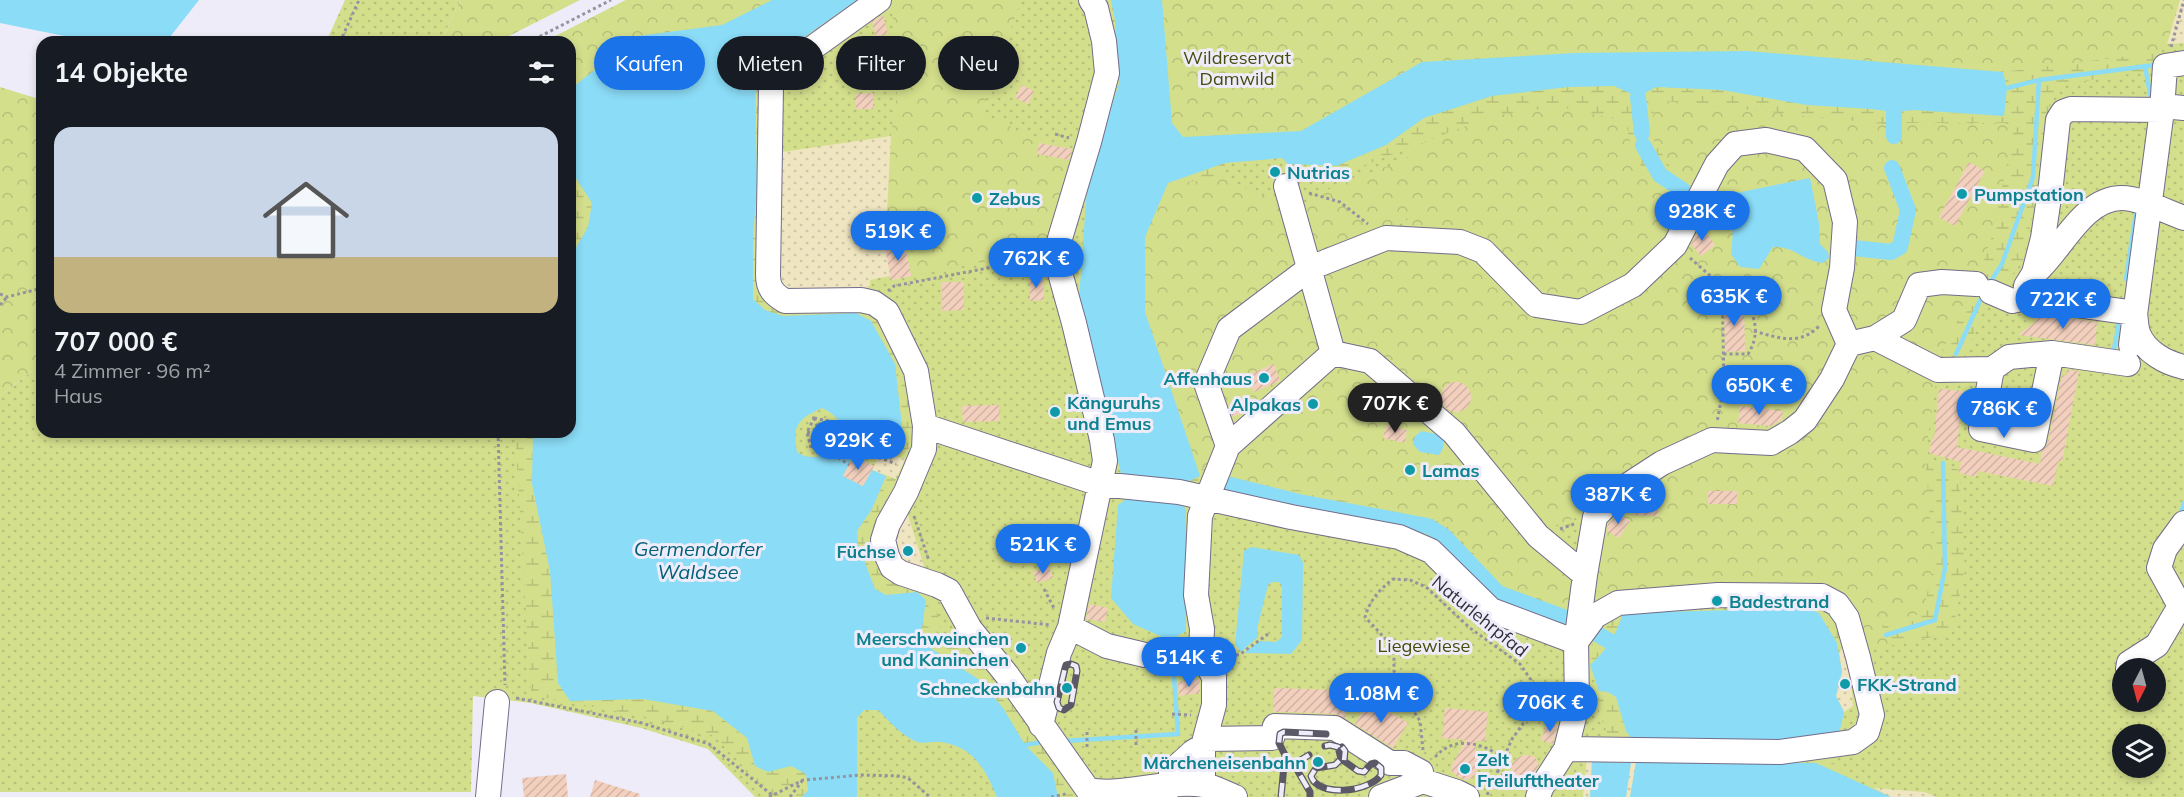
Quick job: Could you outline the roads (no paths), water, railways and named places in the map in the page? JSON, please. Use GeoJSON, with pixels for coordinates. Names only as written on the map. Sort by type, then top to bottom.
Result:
{"type":"FeatureCollection","features":[{"type":"Feature","properties":{"kind":"lane"},"geometry":{"type":"LineString","coordinates":[[879,0],[779,72],[771,86],[768,285],[775,295],[785,301],[861,300],[874,303],[887,312],[916,371],[925,426],[924,449],[888,524],[883,540],[887,556],[892,567],[901,573],[949,591],[970,629],[1007,675],[1088,790],[1105,796],[1116,796],[1172,786],[1203,785],[1235,797]]}},
{"type":"Feature","properties":{"kind":"lane"},"geometry":{"type":"LineString","coordinates":[[1041,725],[1059,653],[1071,627],[1105,461],[1074,323],[1055,255],[1107,73],[1104,41],[1096,8],[1091,0]]}},
{"type":"Feature","properties":{"kind":"lane"},"geometry":{"type":"LineString","coordinates":[[1875,338],[1938,370],[1992,369],[2009,357],[2052,353],[2130,354],[2150,206],[2173,109],[2175,64]]}},
{"type":"Feature","properties":{"kind":"lane"},"geometry":{"type":"LineString","coordinates":[[2034,273],[2049,195],[2058,120],[2063,112],[2071,109],[2173,109]]}},
{"type":"Feature","properties":{"kind":"lane"},"geometry":{"type":"LineString","coordinates":[[1228,446],[1206,383],[1229,328],[1310,268],[1386,238],[1460,242],[1483,251],[1536,305],[1581,312],[1633,285],[1675,244],[1717,164],[1736,144],[1766,140],[1805,149],[1835,180],[1845,222],[1842,268],[1834,310],[1849,344],[1832,380],[1805,420],[1771,443],[1712,440],[1662,463],[1622,489],[1595,517],[1576,642],[1577,705],[1566,749],[1538,796]]}},
{"type":"Feature","properties":{"kind":"lane"},"geometry":{"type":"LineString","coordinates":[[1286,186],[1333,352]]}},
{"type":"Feature","properties":{"kind":"lane"},"geometry":{"type":"LineString","coordinates":[[2025,298],[2026,286],[2034,273],[2048,262],[2087,212],[2106,200],[2123,198],[2184,218]]}},
{"type":"Feature","properties":{"kind":"lane"},"geometry":{"type":"LineString","coordinates":[[1849,344],[1875,338],[1904,320],[1919,285],[1942,282],[1983,288],[2012,301],[2025,298],[2135,313]]}},
{"type":"Feature","properties":{"kind":"lane"},"geometry":{"type":"LineString","coordinates":[[2135,313],[2138,333],[2148,348],[2167,363],[2184,367]]}},
{"type":"Feature","properties":{"kind":"lane"},"geometry":{"type":"LineString","coordinates":[[1203,785],[1204,742],[1214,705],[1214,677],[1201,653],[1202,629],[1196,594],[1200,516],[1228,446],[1333,352]]}},
{"type":"Feature","properties":{"kind":"lane"},"geometry":{"type":"LineString","coordinates":[[1333,352],[1370,361],[1454,433],[1538,536],[1586,575]]}},
{"type":"Feature","properties":{"kind":"lane"},"geometry":{"type":"LineString","coordinates":[[1992,369],[1982,429],[2034,440],[2052,353]]}},
{"type":"Feature","properties":{"kind":"lane"},"geometry":{"type":"LineString","coordinates":[[925,426],[1100,484],[1208,497],[1291,517],[1400,537],[1431,551],[1491,610],[1576,642]]}},
{"type":"Feature","properties":{"kind":"lane"},"geometry":{"type":"LineString","coordinates":[[2137,658],[2157,645],[2182,607],[2159,568],[2165,549],[2184,523]]}},
{"type":"Feature","properties":{"kind":"lane"},"geometry":{"type":"LineString","coordinates":[[1566,749],[1780,752],[1853,742],[1867,732],[1872,715],[1847,618],[1837,604],[1822,596],[1718,595],[1618,603],[1595,616],[1576,642]]}},
{"type":"Feature","properties":{"kind":"lane"},"geometry":{"type":"LineString","coordinates":[[1071,627],[1107,646],[1145,655],[1201,653]]}},
{"type":"Feature","properties":{"kind":"lane"},"geometry":{"type":"LineString","coordinates":[[489,797],[501,699]]}},
{"type":"Feature","properties":{"kind":"lane"},"geometry":{"type":"LineString","coordinates":[[1172,786],[1171,772],[1204,742],[1272,738],[1275,726],[1335,728],[1390,763],[1404,763],[1422,777],[1467,797]]}},
{"type":"Feature","properties":{"kind":"lane"},"geometry":{"type":"LineString","coordinates":[[1390,763],[1389,794],[1422,777]]}},
{"type":"Feature","properties":{"kind":"water"},"geometry":{"type":"Polygon","coordinates":[[[0,0],[199,0],[171,36],[64,36],[0,23],[0,0]]]}},
{"type":"Feature","properties":{"kind":"water","name":"Germendorfer Waldsee"},"geometry":{"type":"Polygon","coordinates":[[[772,0],[857,0],[806,36],[717,36],[717,90],[755,90],[757,188],[753,237],[753,299],[765,310],[783,316],[856,313],[871,321],[895,364],[903,435],[897,449],[887,450],[880,431],[869,430],[867,446],[857,449],[843,476],[863,486],[872,470],[886,476],[872,509],[857,531],[858,544],[875,589],[886,595],[917,592],[926,600],[921,635],[929,647],[981,681],[1003,708],[1025,745],[1053,773],[1058,797],[997,797],[983,769],[970,754],[941,742],[917,742],[901,732],[878,710],[864,710],[857,718],[857,797],[802,797],[808,790],[806,774],[791,766],[768,772],[755,766],[747,738],[713,711],[643,699],[570,701],[558,683],[550,571],[532,484],[533,438],[576,438],[576,248],[588,227],[592,203],[576,178],[576,85],[594,71],[594,90],[705,90],[705,36],[638,36],[722,25],[772,0]],[[822,408],[802,420],[796,429],[797,452],[808,457],[819,456],[829,452],[837,445],[841,436],[841,426],[835,416],[822,408]]]}},
{"type":"Feature","properties":{"kind":"water"},"geometry":{"type":"Polygon","coordinates":[[[1111,0],[1162,0],[1172,123],[1183,137],[1301,131],[1422,62],[1575,53],[1747,51],[2003,72],[2007,88],[2004,116],[1914,110],[1894,112],[1807,105],[1722,90],[1656,87],[1638,97],[1614,86],[1568,87],[1492,96],[1424,118],[1386,145],[1336,166],[1288,164],[1282,158],[1225,163],[1168,183],[1145,237],[1145,312],[1200,476],[1183,484],[1122,478],[1079,299],[1088,174],[1119,84],[1115,20],[1111,0]]]}},
{"type":"Feature","properties":{"kind":"water"},"geometry":{"type":"Polygon","coordinates":[[[1810,178],[1819,223],[1820,244],[1828,252],[1829,258],[1823,263],[1816,262],[1787,249],[1773,247],[1759,269],[1740,267],[1731,254],[1733,236],[1729,219],[1712,201],[1736,193],[1810,178]]]}},
{"type":"Feature","properties":{"kind":"water"},"geometry":{"type":"Polygon","coordinates":[[[1422,431],[1440,435],[1444,445],[1439,455],[1420,452],[1413,444],[1415,436],[1422,431]]]}},
{"type":"Feature","properties":{"kind":"water"},"geometry":{"type":"Polygon","coordinates":[[[1129,497],[1176,499],[1186,509],[1186,631],[1176,637],[1167,639],[1133,624],[1111,598],[1118,505],[1129,497]]]}},
{"type":"Feature","properties":{"kind":"water"},"geometry":{"type":"Polygon","coordinates":[[[1251,547],[1299,555],[1303,563],[1302,640],[1291,654],[1244,653],[1260,641],[1276,642],[1282,637],[1282,586],[1279,582],[1272,582],[1268,585],[1257,629],[1258,637],[1241,652],[1235,644],[1244,551],[1251,547]]]}},
{"type":"Feature","properties":{"kind":"water"},"geometry":{"type":"Polygon","coordinates":[[[1805,608],[1819,613],[1837,643],[1842,672],[1836,696],[1844,712],[1840,730],[1826,738],[1699,762],[1816,763],[1891,797],[1630,797],[1636,762],[1663,762],[1667,739],[1631,738],[1626,731],[1616,697],[1608,692],[1599,691],[1590,665],[1611,641],[1623,613],[1805,608]]]}},
{"type":"Feature","properties":{"kind":"water"},"geometry":{"type":"Polygon","coordinates":[[[1592,762],[1631,763],[1626,797],[1590,797],[1592,762]]]}},
{"type":"Feature","properties":{"kind":"waterway"},"geometry":{"type":"LineString","coordinates":[[2007,88],[2039,80],[2155,65]]}},
{"type":"Feature","properties":{"kind":"waterway"},"geometry":{"type":"LineString","coordinates":[[2145,66],[2151,99]]}},
{"type":"Feature","properties":{"kind":"waterway"},"geometry":{"type":"LineString","coordinates":[[1989,284],[2002,264],[2033,177],[2039,80]]}},
{"type":"Feature","properties":{"kind":"waterway"},"geometry":{"type":"LineString","coordinates":[[1638,97],[1642,133]]}},
{"type":"Feature","properties":{"kind":"waterway"},"geometry":{"type":"LineString","coordinates":[[1894,112],[1894,136]]}},
{"type":"Feature","properties":{"kind":"waterway"},"geometry":{"type":"LineString","coordinates":[[1643,145],[1660,175],[1684,191]]}},
{"type":"Feature","properties":{"kind":"waterway"},"geometry":{"type":"LineString","coordinates":[[1853,248],[1891,252],[1900,247],[1908,210],[1892,168]]}},
{"type":"Feature","properties":{"kind":"waterway"},"geometry":{"type":"LineString","coordinates":[[2126,279],[2137,206]]}},
{"type":"Feature","properties":{"kind":"waterway"},"geometry":{"type":"LineString","coordinates":[[1956,354],[1983,294]]}},
{"type":"Feature","properties":{"kind":"waterway"},"geometry":{"type":"LineString","coordinates":[[2113,354],[2120,318]]}},
{"type":"Feature","properties":{"kind":"waterway"},"geometry":{"type":"LineString","coordinates":[[1886,635],[1935,620],[1945,568],[1943,463]]}},
{"type":"Feature","properties":{"kind":"waterway"},"geometry":{"type":"LineString","coordinates":[[1222,483],[1299,502],[1428,526],[1444,536],[1498,593],[1566,618]]}},
{"type":"Feature","properties":{"kind":"waterway"},"geometry":{"type":"LineString","coordinates":[[2181,513],[2184,503]]}},
{"type":"Feature","properties":{"kind":"waterway"},"geometry":{"type":"LineString","coordinates":[[1594,632],[1611,642]]}},
{"type":"Feature","properties":{"kind":"waterway"},"geometry":{"type":"LineString","coordinates":[[1064,741],[1178,734],[1173,662]]}},
{"type":"Feature","properties":{"kind":"waterway"},"geometry":{"type":"LineString","coordinates":[[1025,745],[1042,742]]}},
{"type":"Feature","properties":{"kind":"railway"},"geometry":{"type":"LineString","coordinates":[[1071,664],[1076,666],[1077,671],[1071,705],[1064,710],[1059,708],[1057,702],[1066,665],[1071,664]]}},
{"type":"Feature","properties":{"kind":"railway"},"geometry":{"type":"LineString","coordinates":[[1281,797],[1285,755],[1279,743],[1280,734],[1284,732],[1326,734]]}},
{"type":"Feature","properties":{"kind":"railway"},"geometry":{"type":"LineString","coordinates":[[1325,746],[1338,747],[1341,759],[1335,765],[1316,768],[1311,776],[1315,783],[1332,790],[1355,789],[1375,781],[1381,775],[1381,768],[1375,763],[1364,772],[1358,771],[1344,761],[1345,751],[1342,747]]}},
{"type":"Feature","properties":{"kind":"railway"},"geometry":{"type":"LineString","coordinates":[[1309,755],[1299,761],[1296,768],[1310,792],[1310,797]]}},
{"type":"Feature","properties":{"kind":"place","name":"Nutrias"},"geometry":{"type":"Point","coordinates":[1275,172]}},
{"type":"Feature","properties":{"kind":"place","name":"Pumpstation"},"geometry":{"type":"Point","coordinates":[1962,194]}},
{"type":"Feature","properties":{"kind":"place","name":"Zebus"},"geometry":{"type":"Point","coordinates":[977,198]}},
{"type":"Feature","properties":{"kind":"place","name":"Affenhaus"},"geometry":{"type":"Point","coordinates":[1264,378]}},
{"type":"Feature","properties":{"kind":"place","name":"Alpakas"},"geometry":{"type":"Point","coordinates":[1313,404]}},
{"type":"Feature","properties":{"kind":"place","name":"Känguruhs und Emus"},"geometry":{"type":"Point","coordinates":[1055,412]}},
{"type":"Feature","properties":{"kind":"place","name":"Lamas"},"geometry":{"type":"Point","coordinates":[1410,470]}},
{"type":"Feature","properties":{"kind":"place","name":"Füchse"},"geometry":{"type":"Point","coordinates":[908,551]}},
{"type":"Feature","properties":{"kind":"place","name":"Badestrand"},"geometry":{"type":"Point","coordinates":[1717,601]}},
{"type":"Feature","properties":{"kind":"place","name":"Meerschweinchen und Kaninchen"},"geometry":{"type":"Point","coordinates":[1021,648]}},
{"type":"Feature","properties":{"kind":"place","name":"FKK-Strand"},"geometry":{"type":"Point","coordinates":[1845,684]}},
{"type":"Feature","properties":{"kind":"place","name":"Schneckenbahn"},"geometry":{"type":"Point","coordinates":[1067,688]}},
{"type":"Feature","properties":{"kind":"place","name":"Märcheneisenbahn"},"geometry":{"type":"Point","coordinates":[1318,762]}},
{"type":"Feature","properties":{"kind":"place","name":"Zelt Freilufttheater"},"geometry":{"type":"Point","coordinates":[1465,769]}},
{"type":"Feature","properties":{"kind":"park label","name":"Wildreservat Damwild"},"geometry":{"type":"Point","coordinates":[1237,67]}},
{"type":"Feature","properties":{"kind":"park label","name":"Liegewiese"},"geometry":{"type":"Point","coordinates":[1424,645]}}]}
